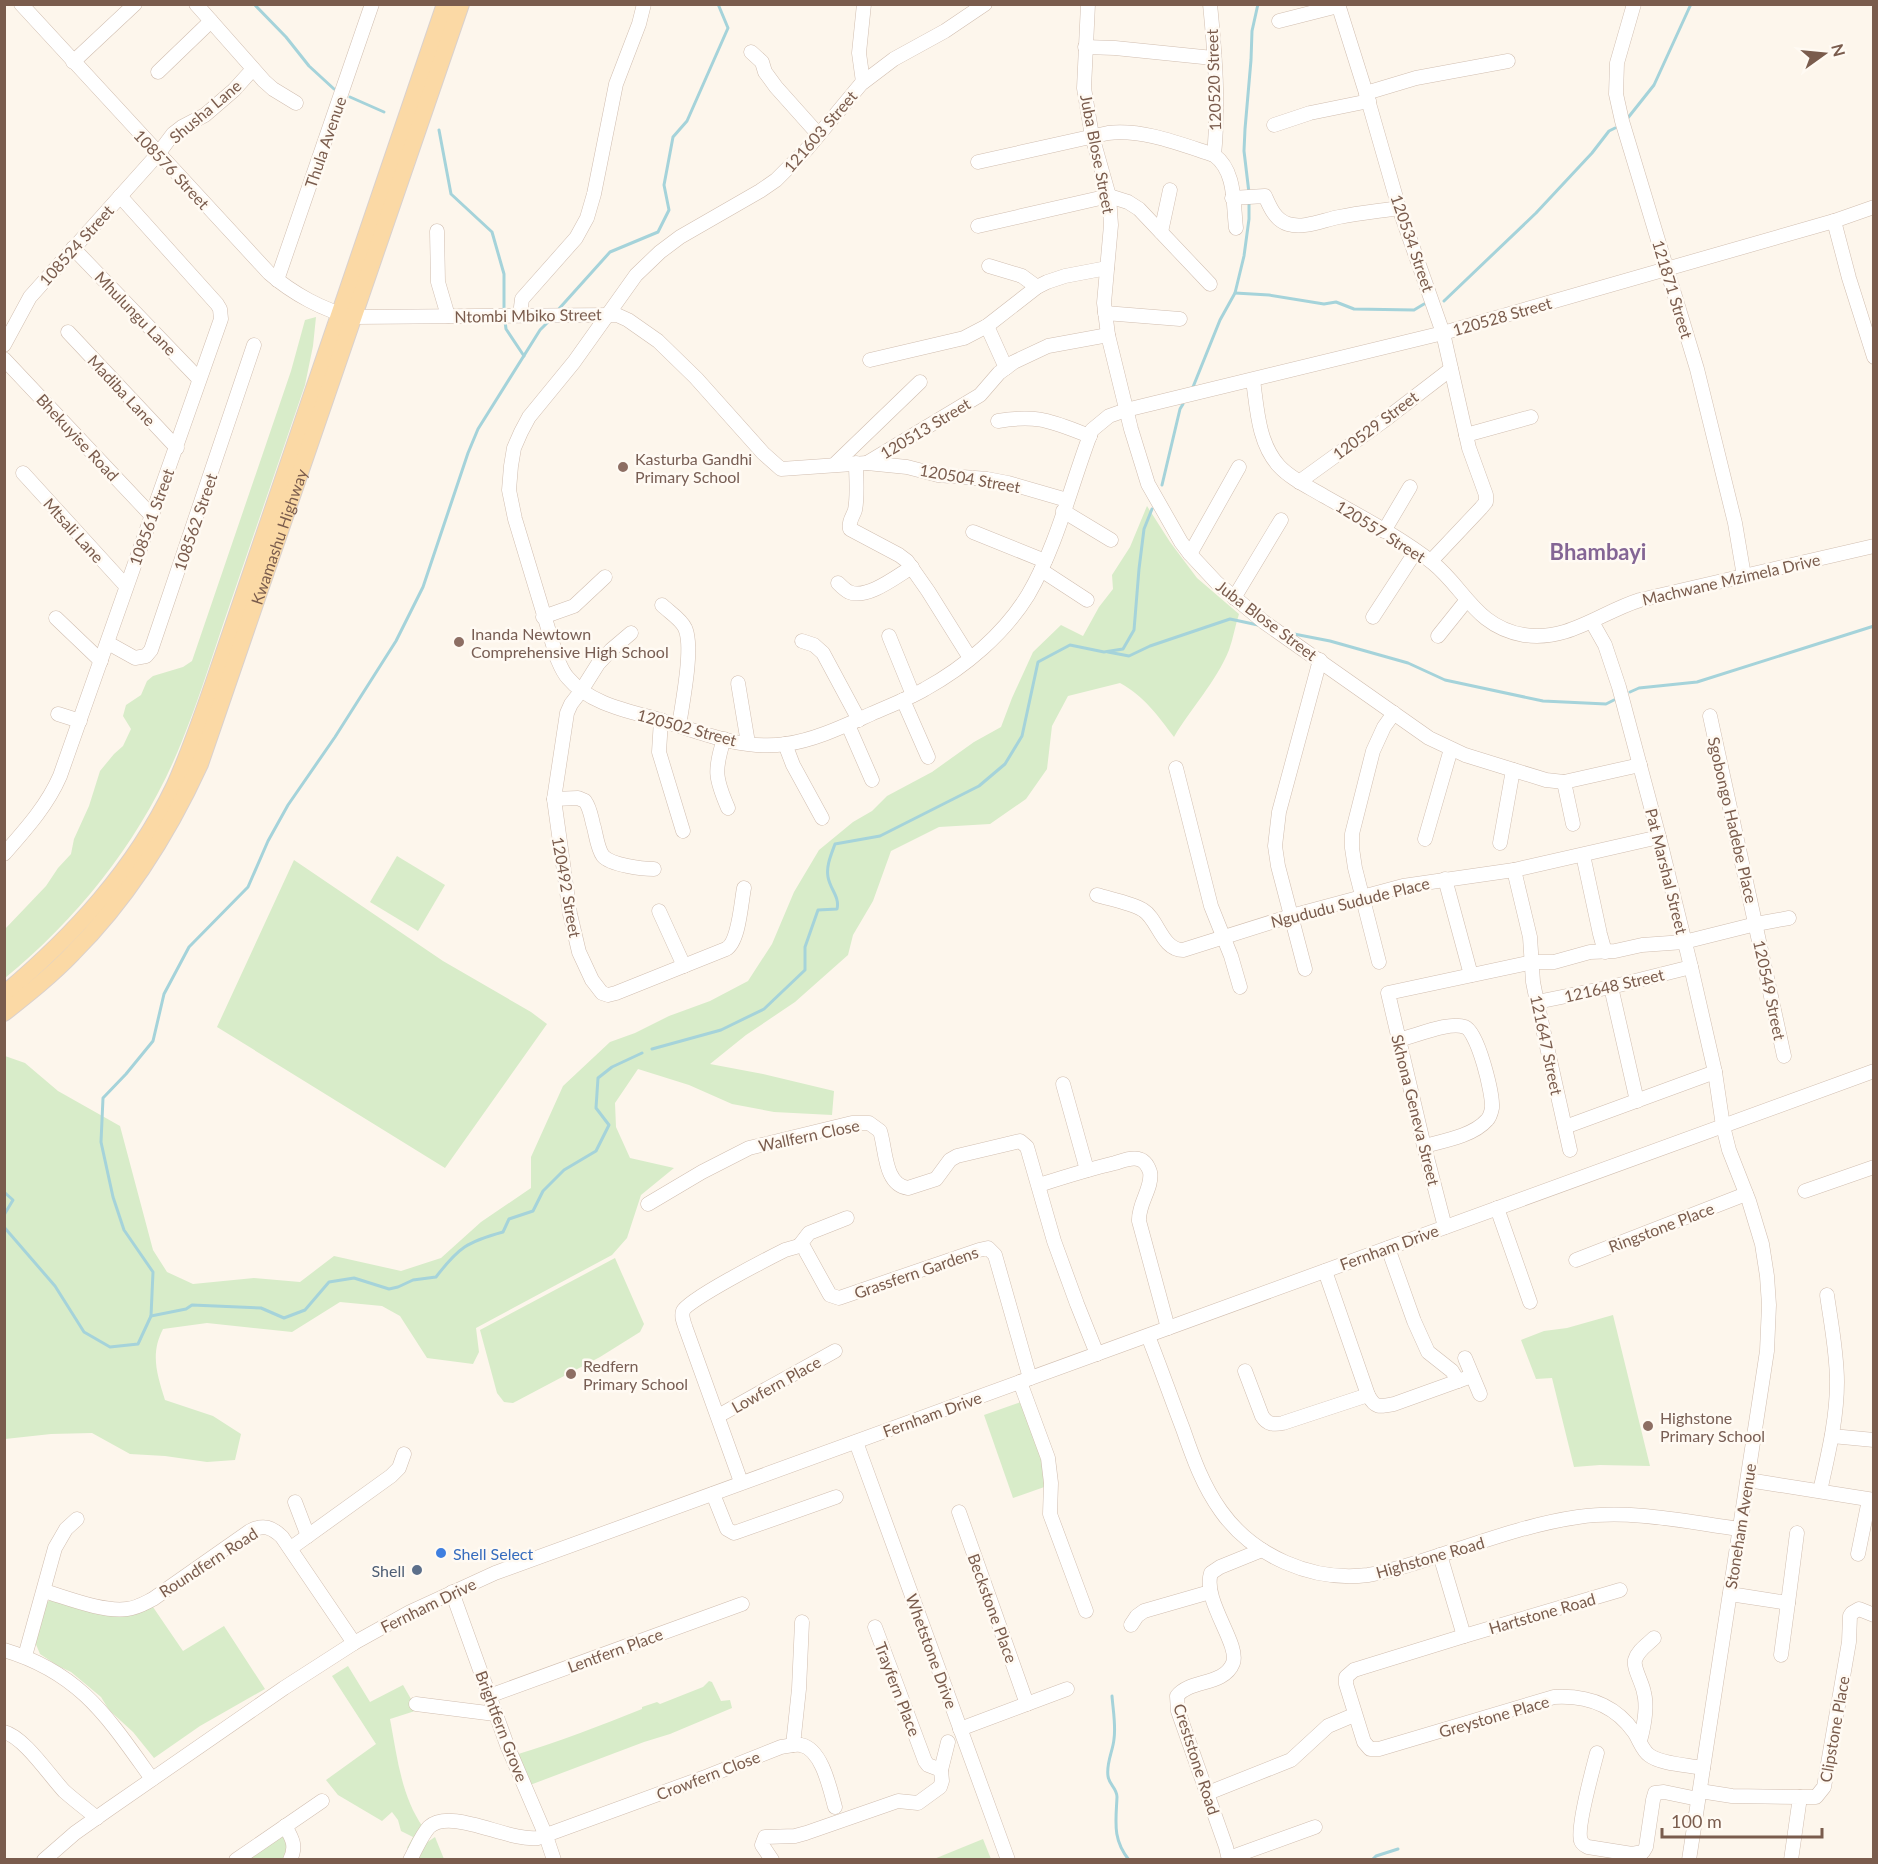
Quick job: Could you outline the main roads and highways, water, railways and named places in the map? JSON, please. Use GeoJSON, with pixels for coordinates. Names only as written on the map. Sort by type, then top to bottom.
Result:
{"type":"FeatureCollection","features":[{"type":"Feature","properties":{"kind":"main road","name":"Kwamashu Highway"},"geometry":{"type":"LineString","coordinates":[[4,1013],[73,954],[124,895],[162,840],[189,790],[214,727],[337,369],[346,315],[445,4]]}},
{"type":"Feature","properties":{"kind":"main road","name":"Kwamashu Highway"},"geometry":{"type":"LineString","coordinates":[[4,994],[64,940],[91,912],[140,847],[174,787],[193,742],[346,315],[461,4]]}},
{"type":"Feature","properties":{"kind":"waterway"},"geometry":{"type":"LineString","coordinates":[[254,4],[286,37],[309,66],[334,89]]}},
{"type":"Feature","properties":{"kind":"waterway"},"geometry":{"type":"LineString","coordinates":[[557,311],[610,252],[658,232],[669,210],[664,185],[673,137],[687,121],[728,28],[718,4]]}},
{"type":"Feature","properties":{"kind":"waterway"},"geometry":{"type":"LineString","coordinates":[[1249,193],[1244,151],[1245,129],[1252,31],[1258,4]]}},
{"type":"Feature","properties":{"kind":"waterway"},"geometry":{"type":"LineString","coordinates":[[1627,119],[1654,85],[1691,4]]}},
{"type":"Feature","properties":{"kind":"waterway"},"geometry":{"type":"LineString","coordinates":[[350,97],[384,112]]}},
{"type":"Feature","properties":{"kind":"waterway"},"geometry":{"type":"LineString","coordinates":[[1444,301],[1536,213],[1592,153],[1609,131],[1615,128]]}},
{"type":"Feature","properties":{"kind":"waterway"},"geometry":{"type":"LineString","coordinates":[[439,130],[451,194],[492,232],[504,274],[504,311]]}},
{"type":"Feature","properties":{"kind":"waterway"},"geometry":{"type":"LineString","coordinates":[[1193,387],[1220,320],[1235,293],[1244,256],[1249,200]]}},
{"type":"Feature","properties":{"kind":"waterway"},"geometry":{"type":"LineString","coordinates":[[1235,293],[1269,295],[1324,304],[1336,302],[1354,309],[1414,310],[1424,304]]}},
{"type":"Feature","properties":{"kind":"waterway"},"geometry":{"type":"LineString","coordinates":[[505,321],[506,329],[524,356]]}},
{"type":"Feature","properties":{"kind":"waterway"},"geometry":{"type":"LineString","coordinates":[[4,1227],[55,1286],[84,1332],[110,1347],[138,1344],[151,1316],[153,1272],[124,1230],[113,1197],[101,1142],[103,1098],[153,1041],[164,994],[189,947],[248,887],[268,841],[288,805],[335,737],[396,641],[423,587],[478,429],[540,330],[549,321]]}},
{"type":"Feature","properties":{"kind":"waterway"},"geometry":{"type":"LineString","coordinates":[[1162,485],[1183,404]]}},
{"type":"Feature","properties":{"kind":"waterway"},"geometry":{"type":"LineString","coordinates":[[652,1049],[721,1030],[764,1009],[805,970],[805,947],[818,910],[837,909],[838,905],[828,873],[829,860],[835,844],[880,836],[979,786],[1005,764],[1022,736],[1038,662],[1070,645],[1104,652],[1123,649],[1134,630],[1144,529],[1152,509]]}},
{"type":"Feature","properties":{"kind":"waterway"},"geometry":{"type":"LineString","coordinates":[[1108,652],[1129,656],[1150,646],[1230,619],[1258,625]]}},
{"type":"Feature","properties":{"kind":"waterway"},"geometry":{"type":"LineString","coordinates":[[1630,692],[1639,688],[1697,682],[1874,626]]}},
{"type":"Feature","properties":{"kind":"waterway"},"geometry":{"type":"LineString","coordinates":[[1294,634],[1330,641],[1408,663],[1445,680],[1543,701],[1606,704],[1614,700]]}},
{"type":"Feature","properties":{"kind":"waterway"},"geometry":{"type":"LineString","coordinates":[[151,1316],[186,1309],[192,1305],[261,1308],[284,1318],[305,1310],[329,1282],[354,1278],[389,1289],[413,1280],[436,1277],[465,1247],[503,1232],[509,1219],[533,1211],[543,1191],[564,1170],[596,1151],[609,1125],[596,1108],[598,1078],[612,1067],[642,1053]]}},
{"type":"Feature","properties":{"kind":"waterway"},"geometry":{"type":"LineString","coordinates":[[4,1192],[13,1200],[4,1215]]}},
{"type":"Feature","properties":{"kind":"waterway"},"geometry":{"type":"LineString","coordinates":[[1112,1696],[1115,1734],[1108,1776],[1117,1794],[1117,1837],[1129,1860]]}},
{"type":"Feature","properties":{"kind":"waterway"},"geometry":{"type":"LineString","coordinates":[[1372,1860],[1376,1856],[1398,1849]]}},
{"type":"Feature","properties":{"kind":"place","name":"Kasturba Gandhi Primary School"},"geometry":{"type":"Point","coordinates":[623,467]}},
{"type":"Feature","properties":{"kind":"place","name":"Inanda Newtown Comprehensive High School"},"geometry":{"type":"Point","coordinates":[459,642]}},
{"type":"Feature","properties":{"kind":"place","name":"Redfern Primary School"},"geometry":{"type":"Point","coordinates":[571,1374]}},
{"type":"Feature","properties":{"kind":"place","name":"Highstone Primary School"},"geometry":{"type":"Point","coordinates":[1648,1426]}},
{"type":"Feature","properties":{"kind":"place","name":"Shell Select"},"geometry":{"type":"Point","coordinates":[441,1553]}},
{"type":"Feature","properties":{"kind":"place","name":"Shell"},"geometry":{"type":"Point","coordinates":[417,1570]}},
{"type":"Feature","properties":{"kind":"district","name":"Bhambayi"},"geometry":{"type":"Point","coordinates":[1598,551]}}]}
